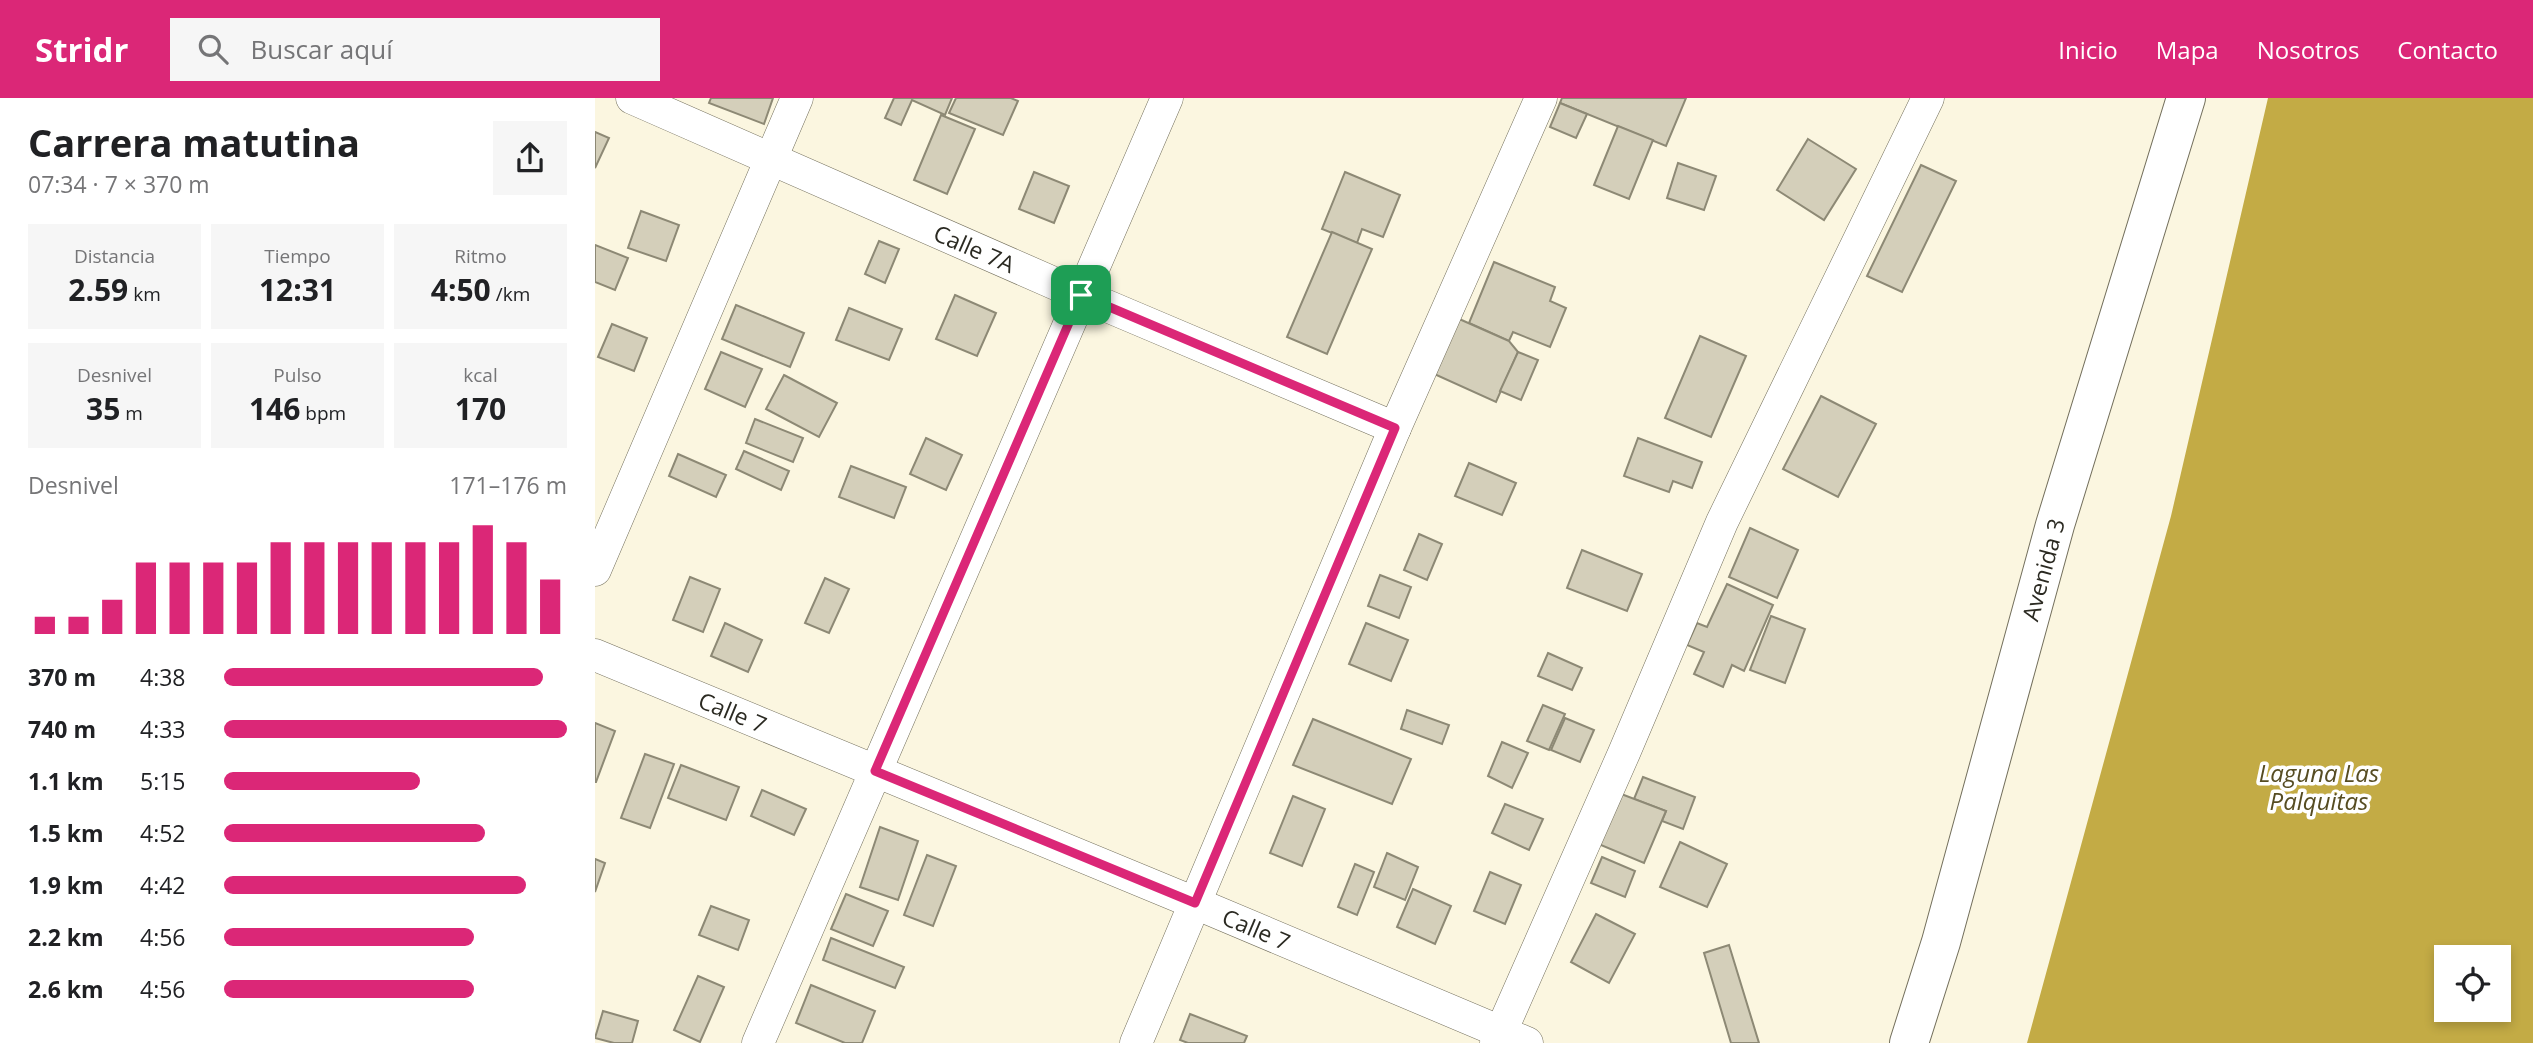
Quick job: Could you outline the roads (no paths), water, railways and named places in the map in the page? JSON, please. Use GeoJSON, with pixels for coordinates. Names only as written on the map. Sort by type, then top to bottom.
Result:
{"type":"FeatureCollection","features":[{"type":"Feature","properties":{"kind":"main road","name":"Avenida 3"},"geometry":{"type":"LineString","coordinates":[[1909,1043],[1941,942],[2055,525],[2186,98]]}},
{"type":"Feature","properties":{"kind":"street","name":"Calle 7A"},"geometry":{"type":"LineString","coordinates":[[632,98],[1081,295],[1395,428]]}},
{"type":"Feature","properties":{"kind":"street"},"geometry":{"type":"LineString","coordinates":[[595,570],[797,98]]}},
{"type":"Feature","properties":{"kind":"street"},"geometry":{"type":"LineString","coordinates":[[758,1043],[1167,98]]}},
{"type":"Feature","properties":{"kind":"street"},"geometry":{"type":"LineString","coordinates":[[1136,1043],[1395,428],[1541,98]]}},
{"type":"Feature","properties":{"kind":"street"},"geometry":{"type":"LineString","coordinates":[[1508,1039],[1624,753],[1722,522],[1889,175],[1929,98]]}},
{"type":"Feature","properties":{"kind":"street","name":"Calle 7"},"geometry":{"type":"LineString","coordinates":[[595,655],[1195,903],[1508,1039]]}},
{"type":"Feature","properties":{"kind":"water","name":"Laguna Las Palquitas"},"geometry":{"type":"Polygon","coordinates":[[[2268,98],[2533,98],[2533,1043],[2027,1043],[2171,516],[2268,98]]]}}]}
